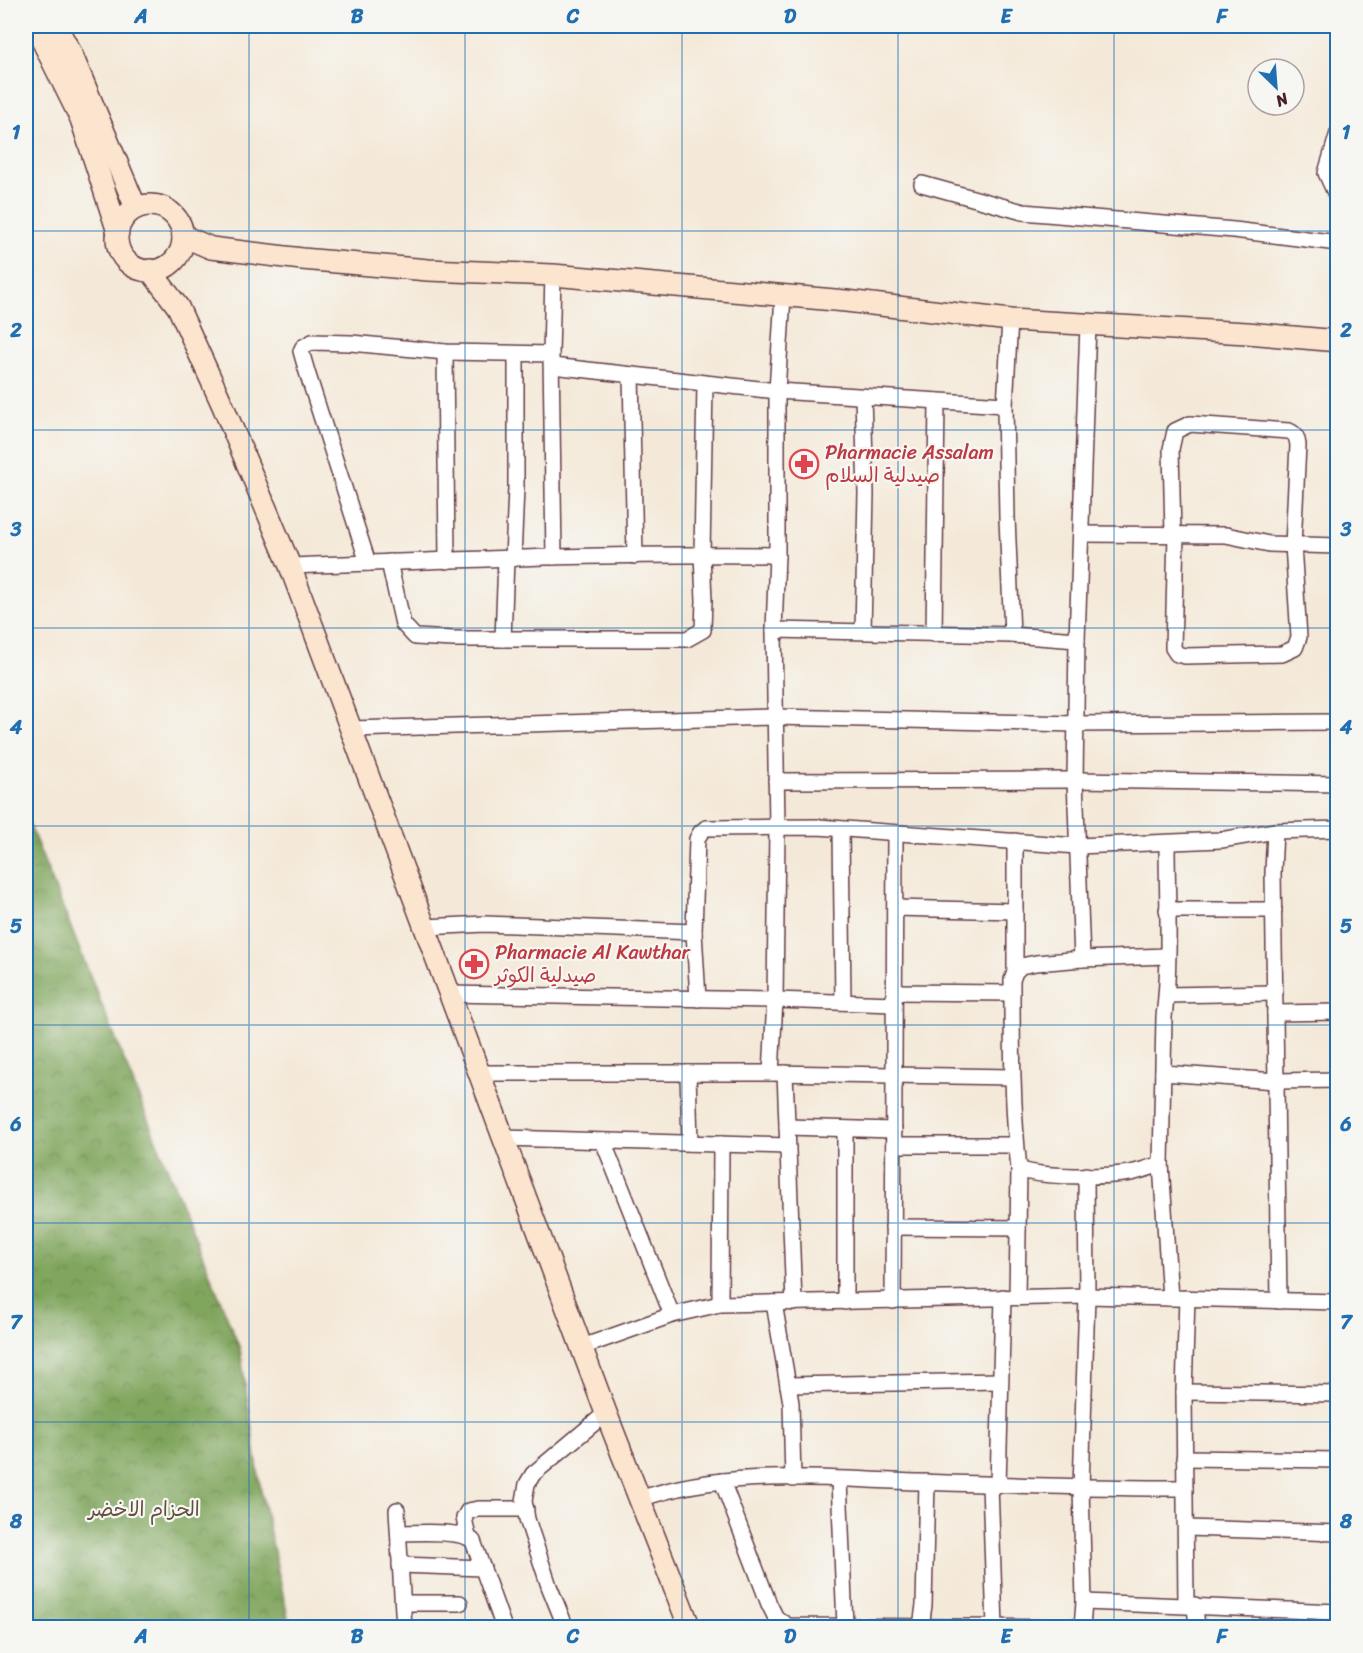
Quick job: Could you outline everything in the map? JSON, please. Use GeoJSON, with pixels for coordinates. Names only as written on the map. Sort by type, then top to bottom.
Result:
{"type":"FeatureCollection","features":[{"type":"Feature","properties":{"kind":"street"},"geometry":{"type":"LineString","coordinates":[[39,28],[71,53],[136,208]]}},
{"type":"Feature","properties":{"kind":"street"},"geometry":{"type":"LineString","coordinates":[[39,28],[81,119],[118,232]]}},
{"type":"Feature","properties":{"kind":"street"},"geometry":{"type":"LineString","coordinates":[[1338,133],[1326,173],[1338,199]]}},
{"type":"Feature","properties":{"kind":"street"},"geometry":{"type":"LineString","coordinates":[[922,184],[1023,212],[1338,243]]}},
{"type":"Feature","properties":{"kind":"street"},"geometry":{"type":"LineString","coordinates":[[164,266],[179,254],[183,236],[181,225],[167,209],[147,205],[136,208],[121,222],[118,232],[118,243],[129,263],[139,268],[164,266],[211,248]]}},
{"type":"Feature","properties":{"kind":"street"},"geometry":{"type":"LineString","coordinates":[[183,236],[211,248],[303,259],[428,270],[554,275],[846,301],[1010,320],[1338,341]]}},
{"type":"Feature","properties":{"kind":"street"},"geometry":{"type":"LineString","coordinates":[[164,266],[178,307],[223,406],[290,566],[606,1413],[690,1628]]}},
{"type":"Feature","properties":{"kind":"street"},"geometry":{"type":"LineString","coordinates":[[554,275],[551,360],[554,557]]}},
{"type":"Feature","properties":{"kind":"street"},"geometry":{"type":"LineString","coordinates":[[783,296],[777,392],[777,555],[774,630],[777,781],[775,1000],[778,1073],[787,1127],[794,1303]]}},
{"type":"Feature","properties":{"kind":"street"},"geometry":{"type":"LineString","coordinates":[[1010,320],[1005,405],[1012,635]]}},
{"type":"Feature","properties":{"kind":"street"},"geometry":{"type":"LineString","coordinates":[[1082,959],[1075,780],[1077,640],[1088,324]]}},
{"type":"Feature","properties":{"kind":"street"},"geometry":{"type":"LineString","coordinates":[[368,563],[301,351],[306,343],[516,354],[631,375],[777,392],[1005,405]]}},
{"type":"Feature","properties":{"kind":"street"},"geometry":{"type":"LineString","coordinates":[[445,352],[447,561]]}},
{"type":"Feature","properties":{"kind":"street"},"geometry":{"type":"LineString","coordinates":[[503,639],[516,488],[516,354]]}},
{"type":"Feature","properties":{"kind":"street"},"geometry":{"type":"LineString","coordinates":[[631,375],[635,556]]}},
{"type":"Feature","properties":{"kind":"street"},"geometry":{"type":"LineString","coordinates":[[389,562],[403,624],[415,637],[687,639],[703,630],[705,384]]}},
{"type":"Feature","properties":{"kind":"street"},"geometry":{"type":"LineString","coordinates":[[863,397],[866,493],[863,632]]}},
{"type":"Feature","properties":{"kind":"street"},"geometry":{"type":"LineString","coordinates":[[934,634],[937,401]]}},
{"type":"Feature","properties":{"kind":"street"},"geometry":{"type":"LineString","coordinates":[[1190,424],[1289,430],[1297,436],[1293,545],[1299,637],[1295,648],[1282,654],[1185,656],[1177,654],[1173,648],[1175,534],[1171,449],[1175,431],[1190,424]]}},
{"type":"Feature","properties":{"kind":"street"},"geometry":{"type":"LineString","coordinates":[[1081,534],[1226,535],[1269,544],[1338,546]]}},
{"type":"Feature","properties":{"kind":"street"},"geometry":{"type":"LineString","coordinates":[[290,566],[554,557],[777,555]]}},
{"type":"Feature","properties":{"kind":"street"},"geometry":{"type":"LineString","coordinates":[[774,630],[1012,635],[1077,640]]}},
{"type":"Feature","properties":{"kind":"street"},"geometry":{"type":"LineString","coordinates":[[351,729],[775,717],[1077,724],[1337,722]]}},
{"type":"Feature","properties":{"kind":"street"},"geometry":{"type":"LineString","coordinates":[[777,781],[1075,780],[1338,784]]}},
{"type":"Feature","properties":{"kind":"street"},"geometry":{"type":"LineString","coordinates":[[698,999],[694,932],[697,839],[706,828],[818,827],[1077,846],[1221,840],[1275,831],[1338,829]]}},
{"type":"Feature","properties":{"kind":"street"},"geometry":{"type":"LineString","coordinates":[[841,830],[843,1002]]}},
{"type":"Feature","properties":{"kind":"street"},"geometry":{"type":"LineString","coordinates":[[1275,831],[1279,1301]]}},
{"type":"Feature","properties":{"kind":"street"},"geometry":{"type":"LineString","coordinates":[[893,1301],[895,833]]}},
{"type":"Feature","properties":{"kind":"street"},"geometry":{"type":"LineString","coordinates":[[995,1627],[994,1485],[1000,1381],[1018,1228],[1019,1169],[1012,1077],[1016,841]]}},
{"type":"Feature","properties":{"kind":"street"},"geometry":{"type":"LineString","coordinates":[[1167,843],[1167,994],[1164,1017],[1161,1164],[1170,1298]]}},
{"type":"Feature","properties":{"kind":"street"},"geometry":{"type":"LineString","coordinates":[[895,908],[1016,911]]}},
{"type":"Feature","properties":{"kind":"street"},"geometry":{"type":"LineString","coordinates":[[1167,910],[1274,910]]}},
{"type":"Feature","properties":{"kind":"street"},"geometry":{"type":"LineString","coordinates":[[424,927],[485,924],[694,932]]}},
{"type":"Feature","properties":{"kind":"street"},"geometry":{"type":"LineString","coordinates":[[1015,972],[1021,966],[1036,963],[1167,956]]}},
{"type":"Feature","properties":{"kind":"street"},"geometry":{"type":"LineString","coordinates":[[449,994],[843,1002],[1012,993]]}},
{"type":"Feature","properties":{"kind":"street"},"geometry":{"type":"LineString","coordinates":[[1167,994],[1275,993]]}},
{"type":"Feature","properties":{"kind":"street"},"geometry":{"type":"LineString","coordinates":[[1275,1013],[1338,1012]]}},
{"type":"Feature","properties":{"kind":"street"},"geometry":{"type":"LineString","coordinates":[[478,1073],[778,1073],[1012,1077]]}},
{"type":"Feature","properties":{"kind":"street"},"geometry":{"type":"LineString","coordinates":[[688,1073],[690,1143]]}},
{"type":"Feature","properties":{"kind":"street"},"geometry":{"type":"LineString","coordinates":[[1163,1073],[1276,1081],[1338,1080]]}},
{"type":"Feature","properties":{"kind":"street"},"geometry":{"type":"LineString","coordinates":[[787,1127],[845,1129],[894,1137],[1016,1144]]}},
{"type":"Feature","properties":{"kind":"street"},"geometry":{"type":"LineString","coordinates":[[845,1129],[845,1302]]}},
{"type":"Feature","properties":{"kind":"street"},"geometry":{"type":"LineString","coordinates":[[503,1138],[787,1146]]}},
{"type":"Feature","properties":{"kind":"street"},"geometry":{"type":"LineString","coordinates":[[603,1141],[672,1315]]}},
{"type":"Feature","properties":{"kind":"street"},"geometry":{"type":"LineString","coordinates":[[720,1304],[721,1144]]}},
{"type":"Feature","properties":{"kind":"street"},"geometry":{"type":"LineString","coordinates":[[1019,1169],[1030,1174],[1086,1175],[1130,1173],[1161,1164]]}},
{"type":"Feature","properties":{"kind":"street"},"geometry":{"type":"LineString","coordinates":[[722,1481],[776,1618],[788,1626],[1082,1628],[1084,1602],[1081,1488],[1087,1296],[1086,1175]]}},
{"type":"Feature","properties":{"kind":"street"},"geometry":{"type":"LineString","coordinates":[[893,1227],[1018,1228]]}},
{"type":"Feature","properties":{"kind":"street"},"geometry":{"type":"LineString","coordinates":[[582,1347],[672,1315],[720,1304],[1087,1296],[1338,1302]]}},
{"type":"Feature","properties":{"kind":"street"},"geometry":{"type":"LineString","coordinates":[[1187,1298],[1184,1458],[1191,1605],[1197,1628]]}},
{"type":"Feature","properties":{"kind":"street"},"geometry":{"type":"LineString","coordinates":[[774,1303],[791,1403],[793,1479]]}},
{"type":"Feature","properties":{"kind":"street"},"geometry":{"type":"LineString","coordinates":[[788,1384],[1000,1381]]}},
{"type":"Feature","properties":{"kind":"street"},"geometry":{"type":"LineString","coordinates":[[1184,1392],[1338,1394]]}},
{"type":"Feature","properties":{"kind":"street"},"geometry":{"type":"LineString","coordinates":[[566,1628],[549,1586],[525,1509],[527,1484],[533,1473],[606,1413]]}},
{"type":"Feature","properties":{"kind":"street"},"geometry":{"type":"LineString","coordinates":[[1184,1458],[1338,1460]]}},
{"type":"Feature","properties":{"kind":"street"},"geometry":{"type":"LineString","coordinates":[[640,1499],[681,1486],[722,1481],[793,1479],[1081,1488],[1185,1488]]}},
{"type":"Feature","properties":{"kind":"street"},"geometry":{"type":"LineString","coordinates":[[839,1480],[845,1626]]}},
{"type":"Feature","properties":{"kind":"street"},"geometry":{"type":"LineString","coordinates":[[921,1627],[924,1605],[927,1482]]}},
{"type":"Feature","properties":{"kind":"street"},"geometry":{"type":"LineString","coordinates":[[468,1537],[464,1518],[468,1511],[525,1509]]}},
{"type":"Feature","properties":{"kind":"street"},"geometry":{"type":"LineString","coordinates":[[397,1510],[404,1628]]}},
{"type":"Feature","properties":{"kind":"street"},"geometry":{"type":"LineString","coordinates":[[1187,1528],[1338,1533]]}},
{"type":"Feature","properties":{"kind":"street"},"geometry":{"type":"LineString","coordinates":[[399,1533],[455,1534],[468,1537],[473,1541],[504,1628]]}},
{"type":"Feature","properties":{"kind":"street"},"geometry":{"type":"LineString","coordinates":[[400,1565],[483,1568]]}},
{"type":"Feature","properties":{"kind":"street"},"geometry":{"type":"LineString","coordinates":[[1084,1602],[1338,1612]]}},
{"type":"Feature","properties":{"kind":"street"},"geometry":{"type":"LineString","coordinates":[[403,1603],[460,1603]]}},
{"type":"Feature","properties":{"kind":"green space","name":"الحزام الاخضر"},"geometry":{"type":"Polygon","coordinates":[[[26,816],[240,1349],[261,1491],[290,1627],[26,1627],[26,816]]]}},
{"type":"Feature","properties":{"kind":"place","name":"Pharmacie Assalam صيدلية السلام"},"geometry":{"type":"Point","coordinates":[804,464]}},
{"type":"Feature","properties":{"kind":"place","name":"Pharmacie Al Kawthar صيدلية الكوثر"},"geometry":{"type":"Point","coordinates":[474,964]}}]}
